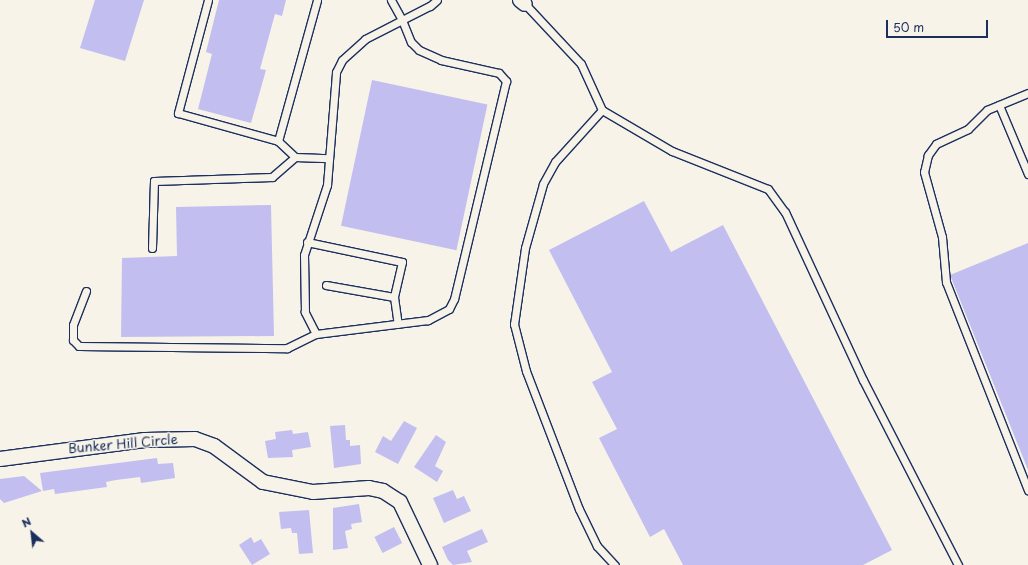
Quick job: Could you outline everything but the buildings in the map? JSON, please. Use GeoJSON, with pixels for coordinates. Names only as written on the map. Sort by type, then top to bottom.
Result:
{"type":"FeatureCollection","features":[{"type":"Feature","properties":{"kind":"street","name":"Bunker Hill Circle"},"geometry":{"type":"LineString","coordinates":[[0,459],[145,440],[195,439],[214,446],[263,482],[313,492],[369,488],[383,491],[400,502],[430,565]]}},
{"type":"Feature","properties":{"kind":"lane"},"geometry":{"type":"LineString","coordinates":[[208,0],[178,113],[278,141],[295,157],[329,158]]}},
{"type":"Feature","properties":{"kind":"lane"},"geometry":{"type":"LineString","coordinates":[[278,141],[317,0]]}},
{"type":"Feature","properties":{"kind":"lane"},"geometry":{"type":"LineString","coordinates":[[86,291],[73,325],[73,340],[79,346],[287,348],[316,334],[398,324],[442,315],[454,299],[506,81],[499,73],[441,60],[419,50],[411,42],[402,20],[391,0]]}},
{"type":"Feature","properties":{"kind":"lane"},"geometry":{"type":"LineString","coordinates":[[316,334],[305,312],[303,272],[307,242],[328,185],[332,91],[342,60],[365,40],[437,0]]}},
{"type":"Feature","properties":{"kind":"lane"},"geometry":{"type":"LineString","coordinates":[[523,2],[580,64],[602,110],[672,151],[768,189],[785,212],[863,380],[958,565]]}},
{"type":"Feature","properties":{"kind":"lane"},"geometry":{"type":"LineString","coordinates":[[1028,93],[987,110],[968,129],[936,144],[928,155],[924,172],[942,237],[946,282],[1028,490]]}},
{"type":"Feature","properties":{"kind":"lane"},"geometry":{"type":"LineString","coordinates":[[999,105],[1028,174]]}},
{"type":"Feature","properties":{"kind":"lane"},"geometry":{"type":"LineString","coordinates":[[602,110],[555,162],[543,184],[525,248],[514,324],[526,370],[579,509],[597,546],[615,565]]}},
{"type":"Feature","properties":{"kind":"lane"},"geometry":{"type":"LineString","coordinates":[[152,248],[154,181],[272,177],[295,157]]}},
{"type":"Feature","properties":{"kind":"lane"},"geometry":{"type":"LineString","coordinates":[[307,242],[402,262],[394,297],[398,324]]}},
{"type":"Feature","properties":{"kind":"lane"},"geometry":{"type":"LineString","coordinates":[[326,284],[394,297]]}}]}
